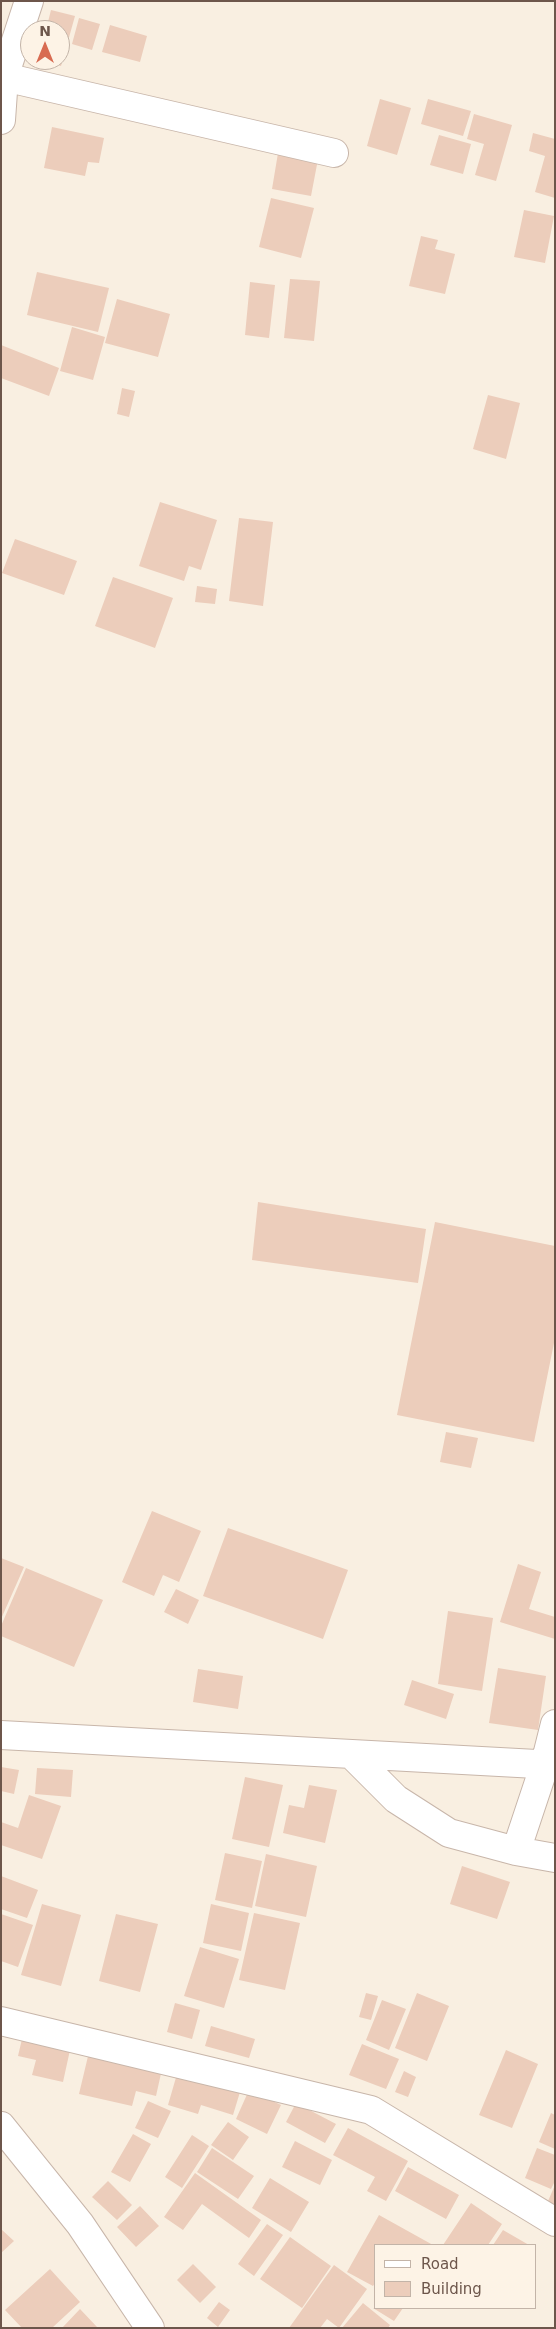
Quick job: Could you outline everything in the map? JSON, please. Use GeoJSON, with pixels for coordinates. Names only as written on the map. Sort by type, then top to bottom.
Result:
{"type":"FeatureCollection","features":[{"type":"Feature","properties":{"kind":"street"},"geometry":{"type":"LineString","coordinates":[[1,120],[4,77],[29,1]]}},
{"type":"Feature","properties":{"kind":"street"},"geometry":{"type":"LineString","coordinates":[[4,77],[334,153]]}},
{"type":"Feature","properties":{"kind":"street"},"geometry":{"type":"LineString","coordinates":[[516,1851],[550,1765],[555,1724]]}},
{"type":"Feature","properties":{"kind":"street"},"geometry":{"type":"LineString","coordinates":[[1,1735],[550,1765]]}},
{"type":"Feature","properties":{"kind":"street"},"geometry":{"type":"LineString","coordinates":[[351,1754],[396,1799],[449,1833],[516,1851],[555,1858]]}},
{"type":"Feature","properties":{"kind":"street"},"geometry":{"type":"LineString","coordinates":[[1,2021],[371,2110],[555,2222]]}},
{"type":"Feature","properties":{"kind":"street"},"geometry":{"type":"LineString","coordinates":[[1,2126],[80,2224],[150,2328]]}},
{"type":"Feature","properties":{"kind":"building"},"geometry":{"type":"Polygon","coordinates":[[[51,10],[75,16],[70,34],[70,20],[48,20],[51,10]]]}},
{"type":"Feature","properties":{"kind":"building"},"geometry":{"type":"Polygon","coordinates":[[[79,18],[100,24],[92,50],[72,44],[79,18]]]}},
{"type":"Feature","properties":{"kind":"building"},"geometry":{"type":"Polygon","coordinates":[[[110,25],[147,36],[140,62],[102,52],[110,25]]]}},
{"type":"Feature","properties":{"kind":"building"},"geometry":{"type":"Polygon","coordinates":[[[380,99],[411,108],[397,155],[367,146],[380,99]]]}},
{"type":"Feature","properties":{"kind":"building"},"geometry":{"type":"Polygon","coordinates":[[[428,99],[471,111],[463,136],[421,124],[428,99]]]}},
{"type":"Feature","properties":{"kind":"building"},"geometry":{"type":"Polygon","coordinates":[[[474,114],[512,125],[496,181],[475,175],[484,144],[467,139],[474,114]]]}},
{"type":"Feature","properties":{"kind":"building"},"geometry":{"type":"Polygon","coordinates":[[[52,127],[104,138],[99,163],[88,162],[85,176],[44,168],[52,127]]]}},
{"type":"Feature","properties":{"kind":"building"},"geometry":{"type":"Polygon","coordinates":[[[533,133],[555,139],[555,198],[535,192],[545,156],[529,151],[533,133]]]}},
{"type":"Feature","properties":{"kind":"building"},"geometry":{"type":"Polygon","coordinates":[[[439,135],[471,144],[463,174],[430,165],[439,135]]]}},
{"type":"Feature","properties":{"kind":"building"},"geometry":{"type":"Polygon","coordinates":[[[279,147],[319,154],[311,196],[272,189],[279,147]]]}},
{"type":"Feature","properties":{"kind":"building"},"geometry":{"type":"Polygon","coordinates":[[[271,198],[314,208],[301,258],[259,247],[271,198]]]}},
{"type":"Feature","properties":{"kind":"building"},"geometry":{"type":"Polygon","coordinates":[[[524,210],[554,216],[545,263],[514,257],[524,210]]]}},
{"type":"Feature","properties":{"kind":"building"},"geometry":{"type":"Polygon","coordinates":[[[421,236],[438,240],[435,249],[455,254],[445,294],[409,286],[421,236]]]}},
{"type":"Feature","properties":{"kind":"building"},"geometry":{"type":"Polygon","coordinates":[[[37,272],[109,288],[98,332],[27,315],[37,272]]]}},
{"type":"Feature","properties":{"kind":"building"},"geometry":{"type":"Polygon","coordinates":[[[290,279],[320,281],[314,341],[284,338],[290,279]]]}},
{"type":"Feature","properties":{"kind":"building"},"geometry":{"type":"Polygon","coordinates":[[[250,282],[275,285],[269,338],[245,335],[250,282]]]}},
{"type":"Feature","properties":{"kind":"building"},"geometry":{"type":"Polygon","coordinates":[[[117,299],[170,314],[158,357],[105,343],[117,299]]]}},
{"type":"Feature","properties":{"kind":"building"},"geometry":{"type":"Polygon","coordinates":[[[72,327],[105,337],[93,380],[60,371],[72,327]]]}},
{"type":"Feature","properties":{"kind":"building"},"geometry":{"type":"Polygon","coordinates":[[[1,345],[59,368],[49,396],[1,378],[1,345]]]}},
{"type":"Feature","properties":{"kind":"building"},"geometry":{"type":"Polygon","coordinates":[[[122,388],[135,391],[129,417],[117,414],[122,388]]]}},
{"type":"Feature","properties":{"kind":"building"},"geometry":{"type":"Polygon","coordinates":[[[488,395],[520,403],[506,459],[473,449],[488,395]]]}},
{"type":"Feature","properties":{"kind":"building"},"geometry":{"type":"Polygon","coordinates":[[[160,502],[217,520],[201,570],[189,566],[184,581],[139,566],[160,502]]]}},
{"type":"Feature","properties":{"kind":"building"},"geometry":{"type":"Polygon","coordinates":[[[239,518],[273,522],[263,606],[229,601],[239,518]]]}},
{"type":"Feature","properties":{"kind":"building"},"geometry":{"type":"Polygon","coordinates":[[[15,539],[77,561],[64,595],[2,573],[15,539]]]}},
{"type":"Feature","properties":{"kind":"building"},"geometry":{"type":"Polygon","coordinates":[[[113,577],[173,598],[155,648],[95,626],[113,577]]]}},
{"type":"Feature","properties":{"kind":"building"},"geometry":{"type":"Polygon","coordinates":[[[197,586],[217,589],[215,604],[195,602],[197,586]]]}},
{"type":"Feature","properties":{"kind":"building"},"geometry":{"type":"Polygon","coordinates":[[[258,1202],[426,1229],[418,1283],[252,1260],[258,1202]]]}},
{"type":"Feature","properties":{"kind":"building"},"geometry":{"type":"Polygon","coordinates":[[[435,1222],[555,1246],[555,1338],[534,1442],[397,1415],[435,1222]]]}},
{"type":"Feature","properties":{"kind":"building"},"geometry":{"type":"Polygon","coordinates":[[[446,1432],[478,1438],[471,1468],[440,1462],[446,1432]]]}},
{"type":"Feature","properties":{"kind":"building"},"geometry":{"type":"Polygon","coordinates":[[[152,1511],[201,1531],[179,1582],[163,1575],[154,1596],[122,1582],[152,1511]]]}},
{"type":"Feature","properties":{"kind":"building"},"geometry":{"type":"Polygon","coordinates":[[[228,1528],[348,1570],[323,1639],[203,1596],[228,1528]]]}},
{"type":"Feature","properties":{"kind":"building"},"geometry":{"type":"Polygon","coordinates":[[[1,1558],[24,1567],[1,1619],[1,1558]]]}},
{"type":"Feature","properties":{"kind":"building"},"geometry":{"type":"Polygon","coordinates":[[[518,1564],[541,1572],[529,1609],[555,1617],[555,1639],[500,1622],[518,1564]]]}},
{"type":"Feature","properties":{"kind":"building"},"geometry":{"type":"Polygon","coordinates":[[[26,1568],[103,1600],[74,1667],[1,1636],[1,1626],[26,1568]]]}},
{"type":"Feature","properties":{"kind":"building"},"geometry":{"type":"Polygon","coordinates":[[[176,1589],[199,1600],[188,1624],[164,1612],[176,1589]]]}},
{"type":"Feature","properties":{"kind":"building"},"geometry":{"type":"Polygon","coordinates":[[[448,1611],[493,1618],[482,1691],[438,1684],[448,1611]]]}},
{"type":"Feature","properties":{"kind":"building"},"geometry":{"type":"Polygon","coordinates":[[[498,1668],[546,1676],[538,1730],[489,1723],[498,1668]]]}},
{"type":"Feature","properties":{"kind":"building"},"geometry":{"type":"Polygon","coordinates":[[[198,1669],[243,1676],[238,1709],[193,1702],[198,1669]]]}},
{"type":"Feature","properties":{"kind":"building"},"geometry":{"type":"Polygon","coordinates":[[[412,1680],[454,1694],[446,1719],[404,1705],[412,1680]]]}},
{"type":"Feature","properties":{"kind":"building"},"geometry":{"type":"Polygon","coordinates":[[[1,1767],[19,1770],[14,1794],[1,1791],[1,1767]]]}},
{"type":"Feature","properties":{"kind":"building"},"geometry":{"type":"Polygon","coordinates":[[[37,1768],[73,1770],[71,1797],[35,1794],[37,1768]]]}},
{"type":"Feature","properties":{"kind":"building"},"geometry":{"type":"Polygon","coordinates":[[[245,1777],[283,1785],[269,1847],[232,1839],[245,1777]]]}},
{"type":"Feature","properties":{"kind":"building"},"geometry":{"type":"Polygon","coordinates":[[[309,1785],[337,1790],[325,1843],[283,1833],[289,1805],[304,1808],[309,1785]]]}},
{"type":"Feature","properties":{"kind":"building"},"geometry":{"type":"Polygon","coordinates":[[[29,1795],[61,1806],[42,1859],[1,1845],[1,1822],[18,1828],[29,1795]]]}},
{"type":"Feature","properties":{"kind":"building"},"geometry":{"type":"Polygon","coordinates":[[[225,1853],[262,1861],[252,1908],[215,1900],[225,1853]]]}},
{"type":"Feature","properties":{"kind":"building"},"geometry":{"type":"Polygon","coordinates":[[[266,1854],[317,1866],[306,1917],[255,1906],[266,1854]]]}},
{"type":"Feature","properties":{"kind":"building"},"geometry":{"type":"Polygon","coordinates":[[[462,1866],[510,1882],[497,1919],[450,1904],[462,1866]]]}},
{"type":"Feature","properties":{"kind":"building"},"geometry":{"type":"Polygon","coordinates":[[[1,1876],[38,1890],[27,1918],[1,1909],[1,1876]]]}},
{"type":"Feature","properties":{"kind":"building"},"geometry":{"type":"Polygon","coordinates":[[[42,1904],[81,1915],[61,1986],[21,1975],[42,1904]]]}},
{"type":"Feature","properties":{"kind":"building"},"geometry":{"type":"Polygon","coordinates":[[[211,1904],[249,1913],[241,1951],[203,1943],[211,1904]]]}},
{"type":"Feature","properties":{"kind":"building"},"geometry":{"type":"Polygon","coordinates":[[[254,1913],[300,1923],[285,1990],[239,1980],[254,1913]]]}},
{"type":"Feature","properties":{"kind":"building"},"geometry":{"type":"Polygon","coordinates":[[[1,1914],[33,1925],[18,1967],[1,1961],[1,1914]]]}},
{"type":"Feature","properties":{"kind":"building"},"geometry":{"type":"Polygon","coordinates":[[[116,1914],[158,1924],[140,1992],[99,1981],[116,1914]]]}},
{"type":"Feature","properties":{"kind":"building"},"geometry":{"type":"Polygon","coordinates":[[[200,1947],[239,1959],[224,2008],[184,1996],[200,1947]]]}},
{"type":"Feature","properties":{"kind":"building"},"geometry":{"type":"Polygon","coordinates":[[[366,1993],[378,1996],[371,2020],[359,2017],[366,1993]]]}},
{"type":"Feature","properties":{"kind":"building"},"geometry":{"type":"Polygon","coordinates":[[[417,1993],[449,2006],[427,2061],[395,2048],[417,1993]]]}},
{"type":"Feature","properties":{"kind":"building"},"geometry":{"type":"Polygon","coordinates":[[[382,2000],[406,2009],[389,2050],[366,2040],[382,2000]]]}},
{"type":"Feature","properties":{"kind":"building"},"geometry":{"type":"Polygon","coordinates":[[[175,2003],[200,2010],[192,2039],[167,2032],[175,2003]]]}},
{"type":"Feature","properties":{"kind":"building"},"geometry":{"type":"Polygon","coordinates":[[[211,2026],[255,2039],[249,2058],[205,2046],[211,2026]]]}},
{"type":"Feature","properties":{"kind":"building"},"geometry":{"type":"Polygon","coordinates":[[[22,2039],[70,2050],[63,2082],[32,2075],[36,2060],[18,2056],[22,2039]]]}},
{"type":"Feature","properties":{"kind":"building"},"geometry":{"type":"Polygon","coordinates":[[[362,2044],[399,2059],[386,2089],[349,2075],[362,2044]]]}},
{"type":"Feature","properties":{"kind":"building"},"geometry":{"type":"Polygon","coordinates":[[[506,2050],[538,2064],[512,2128],[479,2115],[506,2050]]]}},
{"type":"Feature","properties":{"kind":"building"},"geometry":{"type":"Polygon","coordinates":[[[89,2052],[162,2069],[156,2096],[136,2091],[132,2106],[79,2094],[89,2052]]]}},
{"type":"Feature","properties":{"kind":"building"},"geometry":{"type":"Polygon","coordinates":[[[404,2071],[416,2077],[408,2097],[395,2092],[404,2071]]]}},
{"type":"Feature","properties":{"kind":"building"},"geometry":{"type":"Polygon","coordinates":[[[177,2074],[240,2092],[233,2115],[201,2105],[198,2114],[168,2105],[177,2074]]]}},
{"type":"Feature","properties":{"kind":"building"},"geometry":{"type":"Polygon","coordinates":[[[249,2090],[281,2105],[267,2134],[236,2119],[249,2090]]]}},
{"type":"Feature","properties":{"kind":"building"},"geometry":{"type":"Polygon","coordinates":[[[148,2101],[171,2111],[158,2138],[135,2128],[148,2101]]]}},
{"type":"Feature","properties":{"kind":"building"},"geometry":{"type":"Polygon","coordinates":[[[296,2103],[336,2124],[325,2143],[286,2122],[296,2103]]]}},
{"type":"Feature","properties":{"kind":"building"},"geometry":{"type":"Polygon","coordinates":[[[551,2113],[555,2115],[555,2149],[539,2142],[551,2113]]]}},
{"type":"Feature","properties":{"kind":"building"},"geometry":{"type":"Polygon","coordinates":[[[228,2122],[249,2137],[233,2160],[211,2145],[228,2122]]]}},
{"type":"Feature","properties":{"kind":"building"},"geometry":{"type":"Polygon","coordinates":[[[348,2128],[408,2161],[386,2201],[367,2191],[375,2177],[333,2155],[348,2128]]]}},
{"type":"Feature","properties":{"kind":"building"},"geometry":{"type":"Polygon","coordinates":[[[133,2134],[151,2144],[130,2182],[111,2172],[133,2134]]]}},
{"type":"Feature","properties":{"kind":"building"},"geometry":{"type":"Polygon","coordinates":[[[192,2135],[209,2146],[182,2188],[165,2177],[192,2135]]]}},
{"type":"Feature","properties":{"kind":"building"},"geometry":{"type":"Polygon","coordinates":[[[295,2141],[332,2160],[320,2185],[282,2167],[295,2141]]]}},
{"type":"Feature","properties":{"kind":"building"},"geometry":{"type":"Polygon","coordinates":[[[212,2148],[254,2176],[238,2199],[197,2172],[212,2148]]]}},
{"type":"Feature","properties":{"kind":"building"},"geometry":{"type":"Polygon","coordinates":[[[537,2148],[555,2155],[555,2181],[551,2189],[525,2178],[537,2148]]]}},
{"type":"Feature","properties":{"kind":"building"},"geometry":{"type":"Polygon","coordinates":[[[408,2167],[459,2195],[446,2219],[395,2191],[408,2167]]]}},
{"type":"Feature","properties":{"kind":"building"},"geometry":{"type":"Polygon","coordinates":[[[195,2173],[261,2220],[249,2238],[202,2204],[183,2230],[164,2217],[195,2173]]]}},
{"type":"Feature","properties":{"kind":"building"},"geometry":{"type":"Polygon","coordinates":[[[270,2178],[309,2202],[291,2232],[252,2208],[270,2178]]]}},
{"type":"Feature","properties":{"kind":"building"},"geometry":{"type":"Polygon","coordinates":[[[108,2181],[132,2205],[117,2220],[92,2197],[108,2181]]]}},
{"type":"Feature","properties":{"kind":"building"},"geometry":{"type":"Polygon","coordinates":[[[555,2185],[555,2212],[545,2208],[555,2185]]]}},
{"type":"Feature","properties":{"kind":"building"},"geometry":{"type":"Polygon","coordinates":[[[471,2203],[502,2224],[489,2244],[444,2244],[471,2203]]]}},
{"type":"Feature","properties":{"kind":"building"},"geometry":{"type":"Polygon","coordinates":[[[140,2206],[159,2226],[136,2247],[117,2227],[140,2206]]]}},
{"type":"Feature","properties":{"kind":"building"},"geometry":{"type":"Polygon","coordinates":[[[379,2215],[431,2244],[374,2244],[373,2286],[347,2272],[379,2215]]]}},
{"type":"Feature","properties":{"kind":"building"},"geometry":{"type":"Polygon","coordinates":[[[267,2224],[283,2235],[254,2276],[238,2264],[267,2224]]]}},
{"type":"Feature","properties":{"kind":"building"},"geometry":{"type":"Polygon","coordinates":[[[1,2229],[14,2241],[1,2253],[1,2229]]]}},
{"type":"Feature","properties":{"kind":"building"},"geometry":{"type":"Polygon","coordinates":[[[503,2230],[527,2244],[494,2244],[503,2230]]]}},
{"type":"Feature","properties":{"kind":"building"},"geometry":{"type":"Polygon","coordinates":[[[290,2237],[331,2266],[302,2308],[260,2279],[290,2237]]]}},
{"type":"Feature","properties":{"kind":"building"},"geometry":{"type":"Polygon","coordinates":[[[193,2264],[216,2287],[200,2303],[177,2280],[193,2264]]]}},
{"type":"Feature","properties":{"kind":"building"},"geometry":{"type":"Polygon","coordinates":[[[334,2265],[367,2289],[339,2328],[327,2319],[320,2328],[289,2328],[334,2265]]]}},
{"type":"Feature","properties":{"kind":"building"},"geometry":{"type":"Polygon","coordinates":[[[50,2269],[80,2302],[52,2328],[22,2328],[5,2310],[50,2269]]]}},
{"type":"Feature","properties":{"kind":"building"},"geometry":{"type":"Polygon","coordinates":[[[219,2302],[230,2310],[218,2327],[207,2318],[219,2302]]]}},
{"type":"Feature","properties":{"kind":"building"},"geometry":{"type":"Polygon","coordinates":[[[363,2303],[390,2325],[388,2328],[342,2328],[363,2303]]]}},
{"type":"Feature","properties":{"kind":"building"},"geometry":{"type":"Polygon","coordinates":[[[80,2309],[97,2327],[62,2328],[80,2309]]]}},
{"type":"Feature","properties":{"kind":"building"},"geometry":{"type":"Polygon","coordinates":[[[375,2309],[402,2309],[394,2321],[375,2309]]]}}]}
